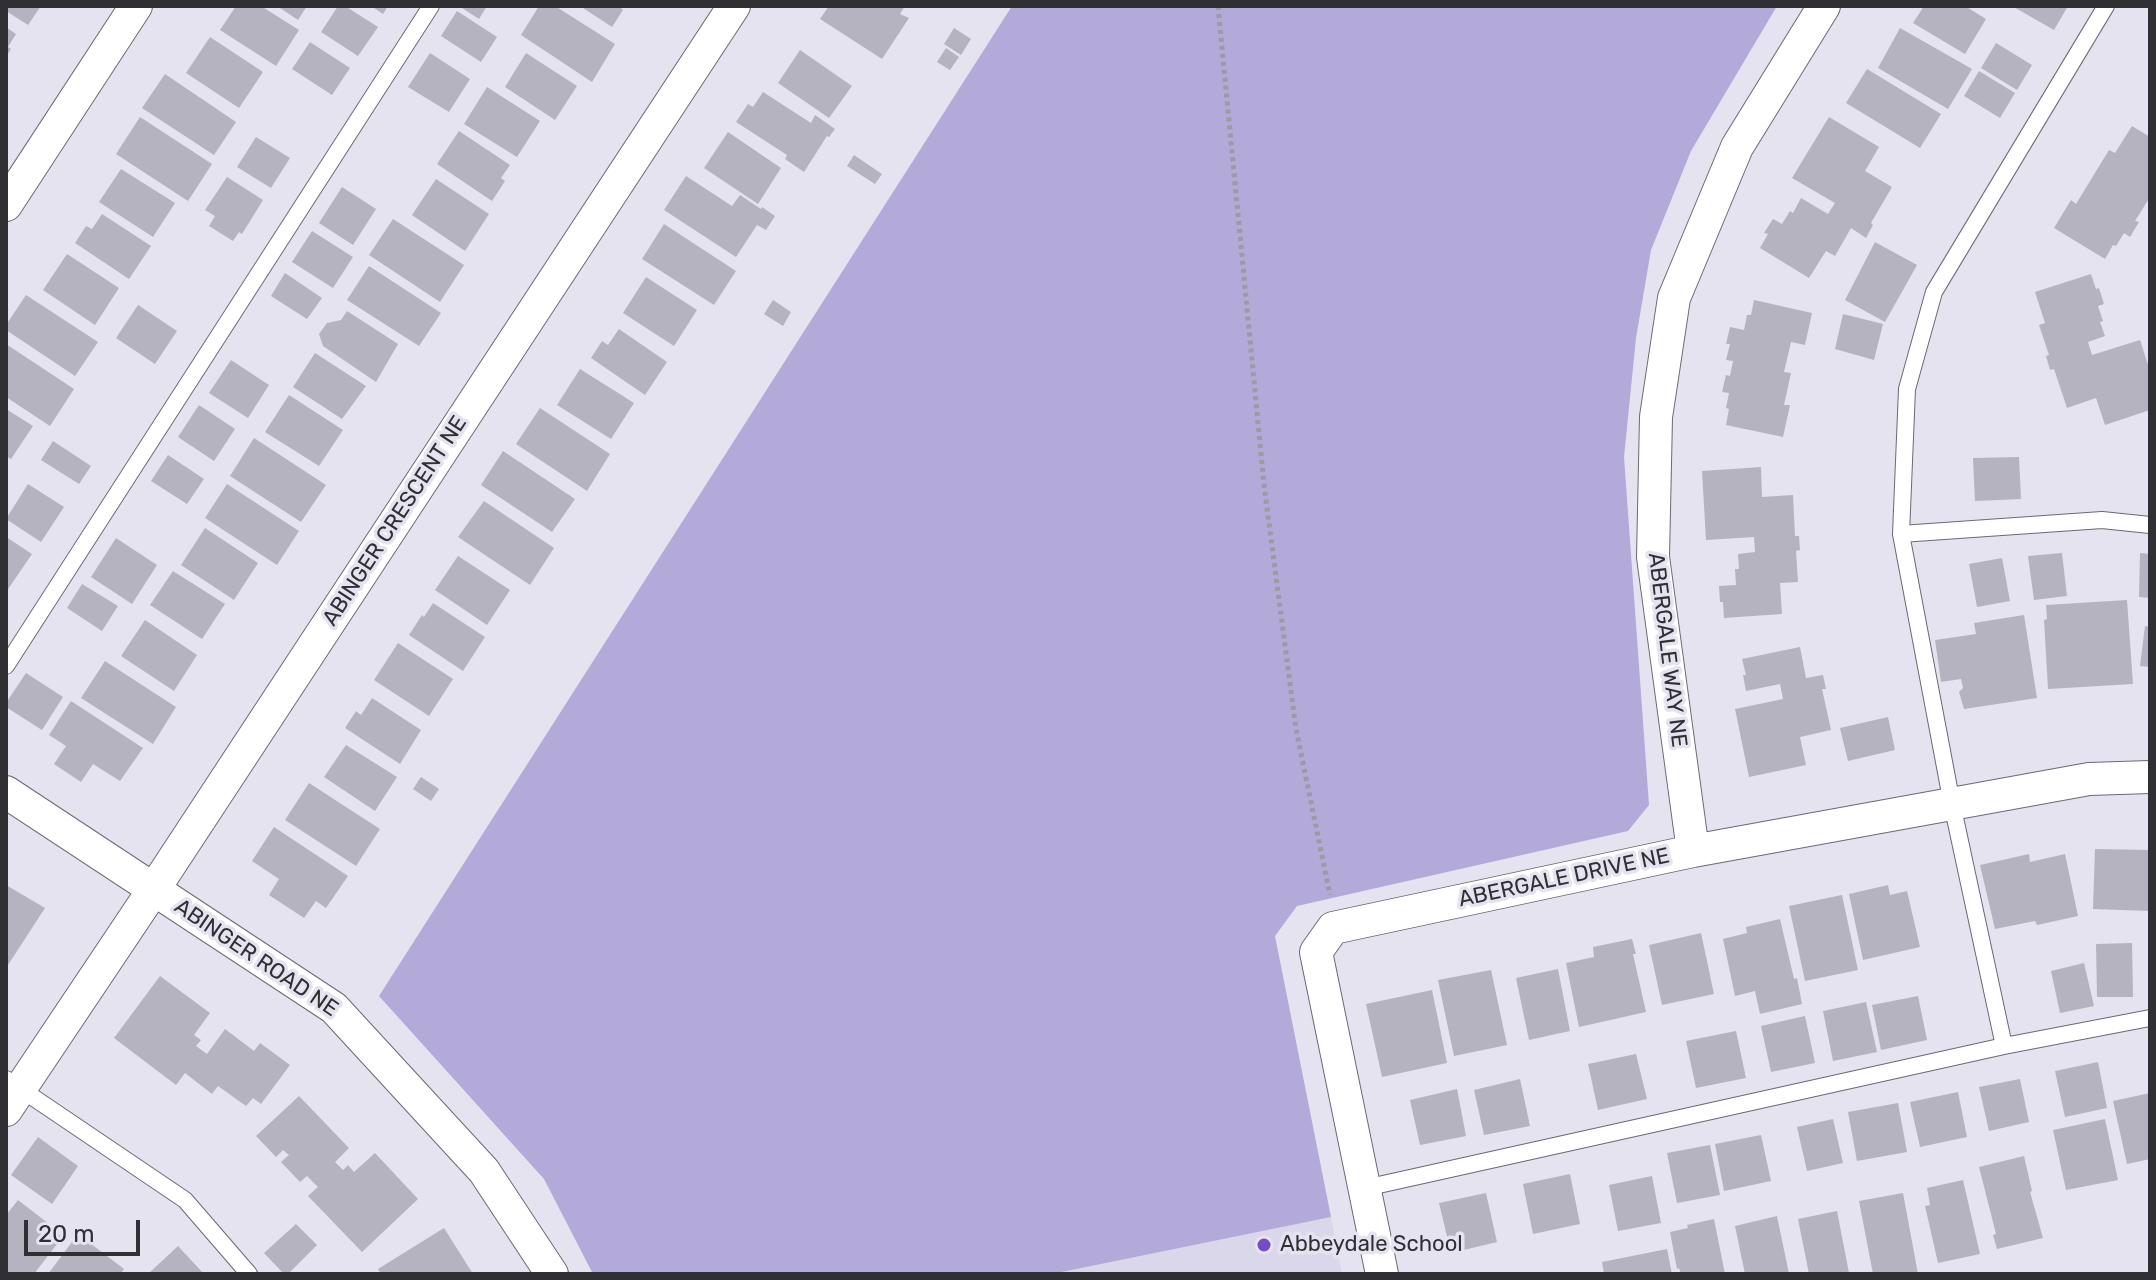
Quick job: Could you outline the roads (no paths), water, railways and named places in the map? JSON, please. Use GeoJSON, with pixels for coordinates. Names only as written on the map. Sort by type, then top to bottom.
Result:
{"type":"FeatureCollection","features":[{"type":"Feature","properties":{"kind":"street"},"geometry":{"type":"LineString","coordinates":[[6,205],[136,6]]}},
{"type":"Feature","properties":{"kind":"street","name":"ABINGER CRESCENT NE"},"geometry":{"type":"LineString","coordinates":[[154,889],[734,6]]}},
{"type":"Feature","properties":{"kind":"street","name":"ABERGALE WAY NE"},"geometry":{"type":"LineString","coordinates":[[1693,851],[1653,557],[1656,417],[1674,298],[1737,147],[1824,6]]}},
{"type":"Feature","properties":{"kind":"street","name":"ABERGALE DRIVE NE"},"geometry":{"type":"LineString","coordinates":[[1365,1188],[1316,952],[1333,928],[1693,851],[2089,779],[2150,777]]}},
{"type":"Feature","properties":{"kind":"street"},"geometry":{"type":"LineString","coordinates":[[6,792],[154,889]]}},
{"type":"Feature","properties":{"kind":"street","name":"ABINGER ROAD NE"},"geometry":{"type":"LineString","coordinates":[[11,1092],[154,889],[334,1008],[484,1171],[552,1274]]}},
{"type":"Feature","properties":{"kind":"street"},"geometry":{"type":"LineString","coordinates":[[1365,1188],[1382,1274]]}},
{"type":"Feature","properties":{"kind":"lane"},"geometry":{"type":"LineString","coordinates":[[6,666],[431,6]]}},
{"type":"Feature","properties":{"kind":"lane"},"geometry":{"type":"LineString","coordinates":[[2004,1046],[1952,804],[1901,534],[1907,389],[1934,292],[2106,6]]}},
{"type":"Feature","properties":{"kind":"lane"},"geometry":{"type":"LineString","coordinates":[[1901,534],[2102,520],[2150,525]]}},
{"type":"Feature","properties":{"kind":"lane"},"geometry":{"type":"LineString","coordinates":[[1365,1188],[2004,1046],[2150,1018]]}},
{"type":"Feature","properties":{"kind":"lane"},"geometry":{"type":"LineString","coordinates":[[11,1092],[185,1200],[249,1274]]}},
{"type":"Feature","properties":{"kind":"place","name":"Abbeydale School"},"geometry":{"type":"Point","coordinates":[1264,1245]}}]}
